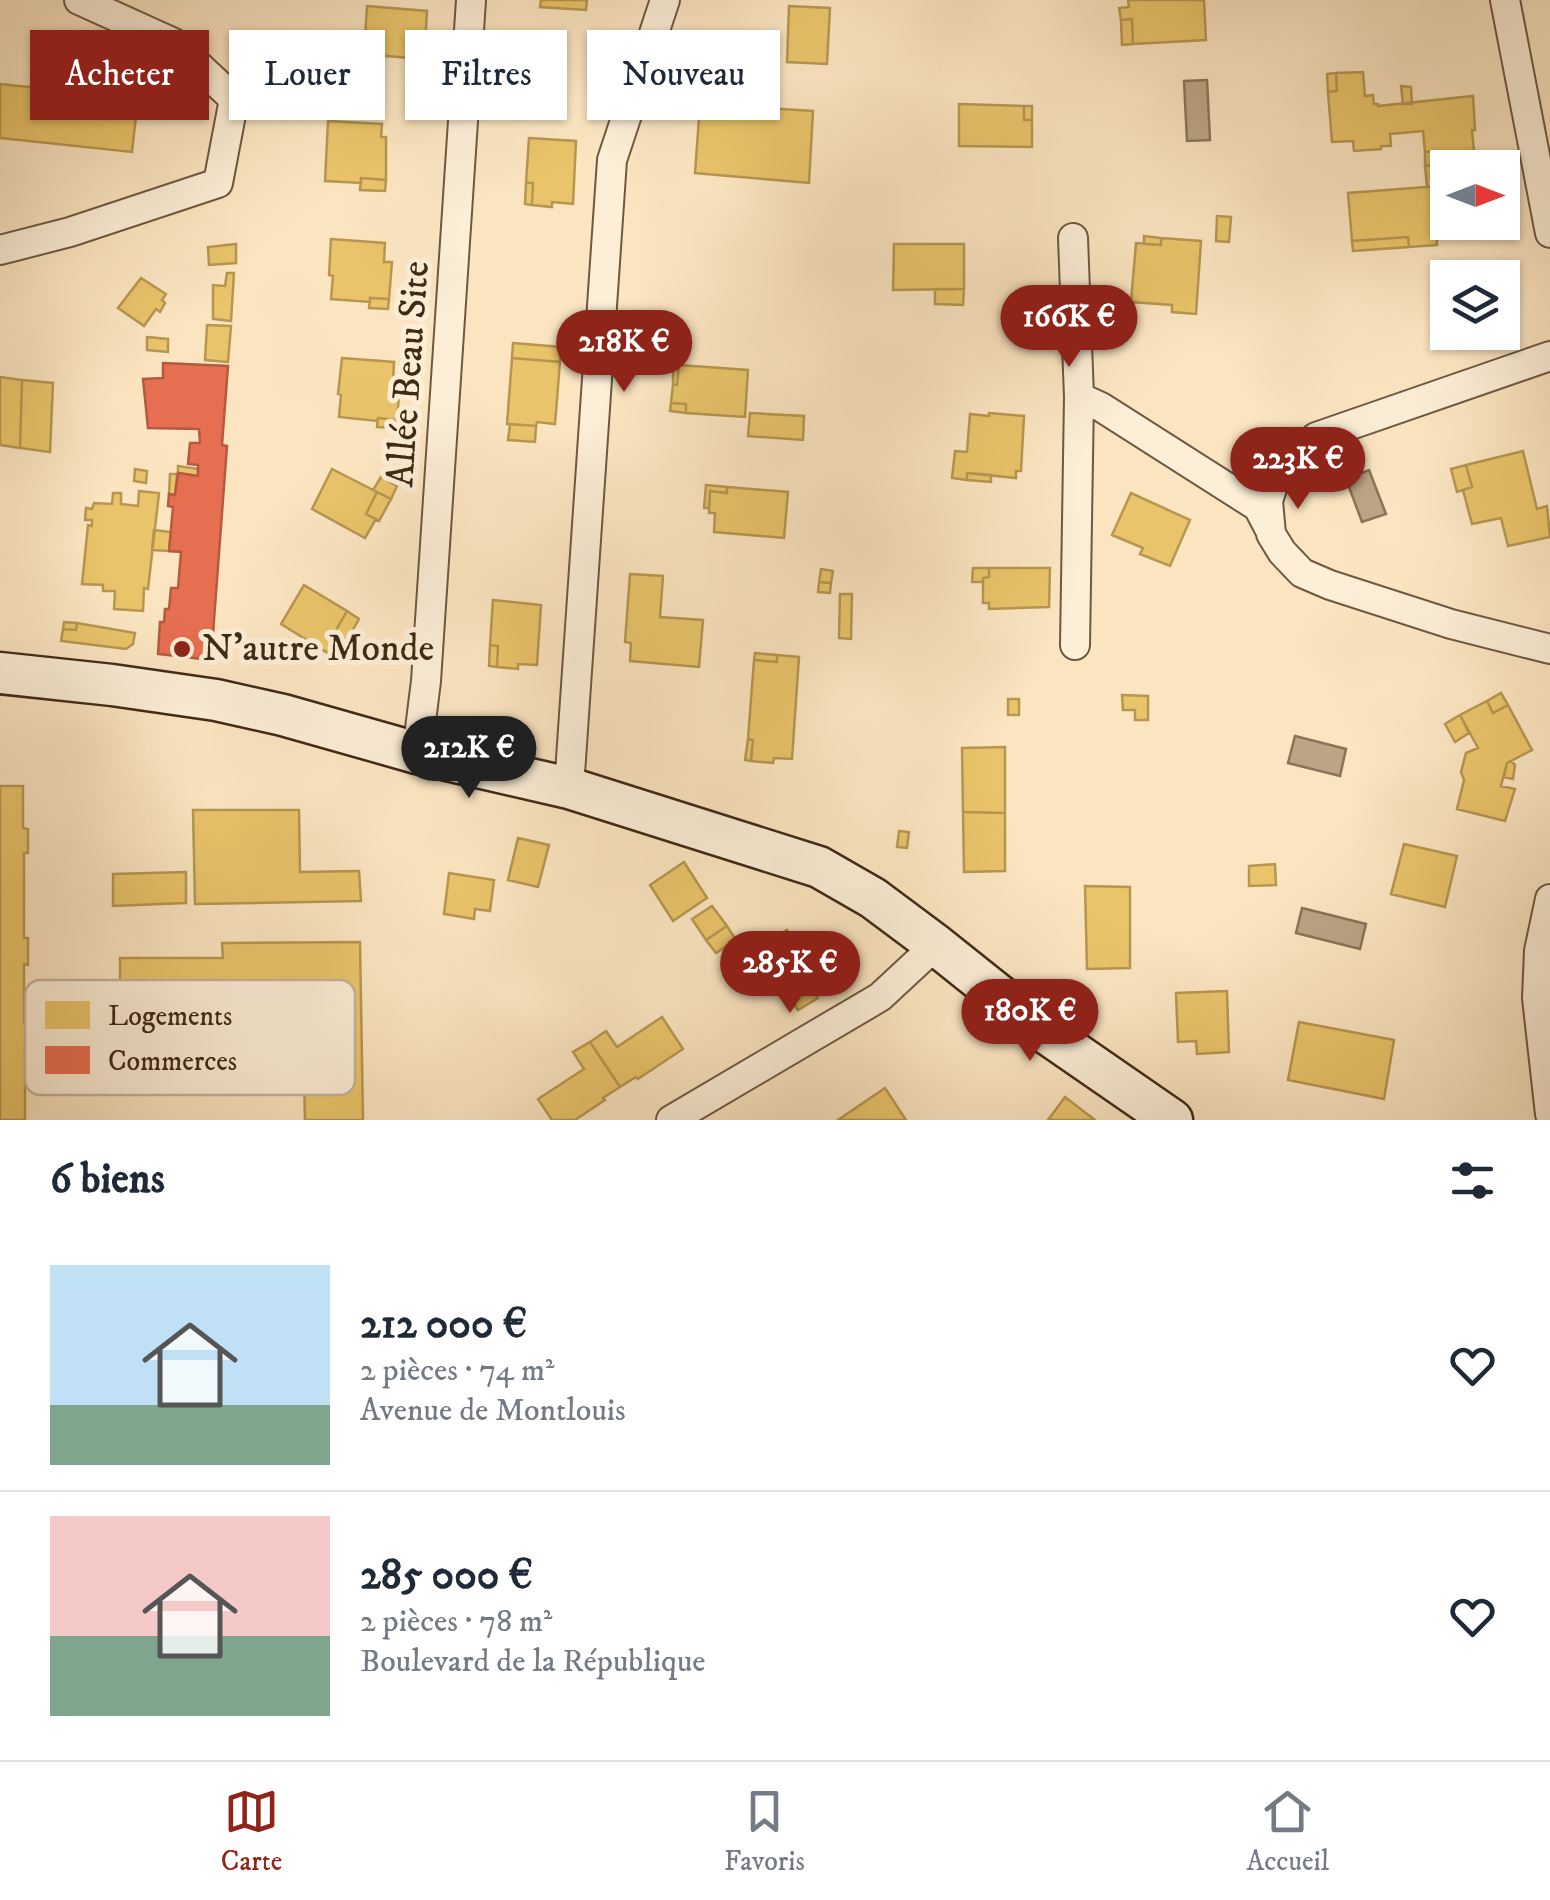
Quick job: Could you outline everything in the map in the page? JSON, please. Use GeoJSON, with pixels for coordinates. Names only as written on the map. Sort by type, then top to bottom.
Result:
{"type":"FeatureCollection","features":[{"type":"Feature","properties":{"kind":"street"},"geometry":{"type":"LineString","coordinates":[[0,250],[70,232],[218,182],[234,99],[174,42],[79,0]]}},
{"type":"Feature","properties":{"kind":"street","name":"Allée Beau Site"},"geometry":{"type":"LineString","coordinates":[[417,753],[426,680],[471,0]]}},
{"type":"Feature","properties":{"kind":"street"},"geometry":{"type":"LineString","coordinates":[[568,788],[612,160],[665,0]]}},
{"type":"Feature","properties":{"kind":"street"},"geometry":{"type":"LineString","coordinates":[[1504,0],[1550,233]]}},
{"type":"Feature","properties":{"kind":"street"},"geometry":{"type":"LineString","coordinates":[[1073,238],[1079,397],[1076,645]]}},
{"type":"Feature","properties":{"kind":"street"},"geometry":{"type":"LineString","coordinates":[[1272,534],[1268,501],[1278,473],[1316,438],[1550,356]]}},
{"type":"Feature","properties":{"kind":"street"},"geometry":{"type":"LineString","coordinates":[[1079,397],[1258,507],[1282,552],[1302,573],[1451,624],[1550,649]]}},
{"type":"Feature","properties":{"kind":"street"},"geometry":{"type":"LineString","coordinates":[[0,673],[216,700],[568,788],[819,867],[874,898],[1046,1033],[1172,1120]]}},
{"type":"Feature","properties":{"kind":"street"},"geometry":{"type":"LineString","coordinates":[[1550,899],[1536,998],[1550,1114]]}},
{"type":"Feature","properties":{"kind":"street"},"geometry":{"type":"LineString","coordinates":[[671,1120],[880,997],[936,944]]}},
{"type":"Feature","properties":{"kind":"shaded area"},"geometry":{"type":"Polygon","coordinates":[[[1207,80],[1210,140],[1187,141],[1184,81],[1207,80]]]}},
{"type":"Feature","properties":{"kind":"shaded area"},"geometry":{"type":"Polygon","coordinates":[[[1369,470],[1386,514],[1362,522],[1346,479],[1369,470]]]}},
{"type":"Feature","properties":{"kind":"shaded area"},"geometry":{"type":"Polygon","coordinates":[[[1295,736],[1346,749],[1340,776],[1288,763],[1295,736]]]}},
{"type":"Feature","properties":{"kind":"shaded area"},"geometry":{"type":"Polygon","coordinates":[[[1302,908],[1366,924],[1360,949],[1296,933],[1302,908]]]}},
{"type":"Feature","properties":{"kind":"building: Logements"},"geometry":{"type":"Polygon","coordinates":[[[541,0],[587,0],[586,10],[540,7],[541,0]]]}},
{"type":"Feature","properties":{"kind":"building: Logements"},"geometry":{"type":"Polygon","coordinates":[[[1128,0],[1204,0],[1206,40],[1133,44],[1132,19],[1121,20],[1119,8],[1129,7],[1128,0]]]}},
{"type":"Feature","properties":{"kind":"building: Logements"},"geometry":{"type":"Polygon","coordinates":[[[367,6],[427,11],[426,30],[405,30],[405,58],[385,56],[385,30],[366,30],[367,6]]]}},
{"type":"Feature","properties":{"kind":"building: Logements"},"geometry":{"type":"Polygon","coordinates":[[[789,6],[830,8],[827,64],[787,62],[789,6]]]}},
{"type":"Feature","properties":{"kind":"building: Logements"},"geometry":{"type":"Polygon","coordinates":[[[1132,19],[1133,44],[1122,45],[1121,20],[1132,19]]]}},
{"type":"Feature","properties":{"kind":"building: Logements"},"geometry":{"type":"Polygon","coordinates":[[[1363,72],[1365,96],[1373,95],[1378,106],[1473,96],[1474,150],[1425,152],[1423,131],[1390,134],[1391,146],[1381,149],[1354,151],[1353,141],[1332,142],[1328,92],[1337,91],[1336,73],[1363,72]]]}},
{"type":"Feature","properties":{"kind":"building: Logements"},"geometry":{"type":"Polygon","coordinates":[[[1336,73],[1337,91],[1328,92],[1327,74],[1336,73]]]}},
{"type":"Feature","properties":{"kind":"building: Logements"},"geometry":{"type":"Polygon","coordinates":[[[0,84],[30,87],[30,120],[136,120],[132,152],[0,138],[0,84]]]}},
{"type":"Feature","properties":{"kind":"building: Logements"},"geometry":{"type":"Polygon","coordinates":[[[1401,86],[1411,87],[1412,104],[1403,104],[1401,86]]]}},
{"type":"Feature","properties":{"kind":"building: Logements"},"geometry":{"type":"Polygon","coordinates":[[[959,104],[1024,106],[1024,120],[1032,120],[1032,147],[959,146],[959,104]]]}},
{"type":"Feature","properties":{"kind":"building: Logements"},"geometry":{"type":"Polygon","coordinates":[[[1024,106],[1032,106],[1032,120],[1024,120],[1024,106]]]}},
{"type":"Feature","properties":{"kind":"building: Logements"},"geometry":{"type":"Polygon","coordinates":[[[780,109],[813,111],[809,183],[695,173],[699,120],[780,120],[780,109]]]}},
{"type":"Feature","properties":{"kind":"building: Logements"},"geometry":{"type":"Polygon","coordinates":[[[328,121],[382,124],[381,137],[386,137],[386,180],[325,181],[328,121]]]}},
{"type":"Feature","properties":{"kind":"building: Logements"},"geometry":{"type":"Polygon","coordinates":[[[529,138],[576,141],[573,204],[532,205],[533,183],[526,183],[529,138]]]}},
{"type":"Feature","properties":{"kind":"building: Logements"},"geometry":{"type":"Polygon","coordinates":[[[1425,152],[1430,152],[1430,166],[1425,166],[1425,152]]]}},
{"type":"Feature","properties":{"kind":"building: Logements"},"geometry":{"type":"Polygon","coordinates":[[[1425,166],[1430,166],[1430,187],[1427,187],[1425,166]]]}},
{"type":"Feature","properties":{"kind":"building: Logements"},"geometry":{"type":"Polygon","coordinates":[[[361,178],[386,180],[385,191],[360,190],[361,178]]]}},
{"type":"Feature","properties":{"kind":"building: Logements"},"geometry":{"type":"Polygon","coordinates":[[[526,183],[533,183],[532,205],[525,204],[526,183]]]}},
{"type":"Feature","properties":{"kind":"building: Logements"},"geometry":{"type":"Polygon","coordinates":[[[1430,187],[1430,240],[1437,240],[1437,245],[1409,247],[1408,237],[1352,241],[1348,193],[1430,187]]]}},
{"type":"Feature","properties":{"kind":"building: Logements"},"geometry":{"type":"Polygon","coordinates":[[[1217,216],[1231,217],[1229,242],[1216,241],[1217,216]]]}},
{"type":"Feature","properties":{"kind":"building: Logements"},"geometry":{"type":"Polygon","coordinates":[[[1144,236],[1161,238],[1161,245],[1144,244],[1144,236]]]}},
{"type":"Feature","properties":{"kind":"building: Logements"},"geometry":{"type":"Polygon","coordinates":[[[1408,237],[1409,247],[1353,251],[1352,241],[1408,237]]]}},
{"type":"Feature","properties":{"kind":"building: Logements"},"geometry":{"type":"Polygon","coordinates":[[[1161,238],[1201,241],[1196,314],[1172,312],[1172,305],[1131,302],[1136,243],[1161,245],[1161,238]]]}},
{"type":"Feature","properties":{"kind":"building: Logements"},"geometry":{"type":"Polygon","coordinates":[[[331,239],[385,243],[384,262],[392,262],[389,299],[331,299],[331,239]]]}},
{"type":"Feature","properties":{"kind":"building: Logements"},"geometry":{"type":"Polygon","coordinates":[[[236,244],[236,263],[209,265],[208,247],[236,244]]]}},
{"type":"Feature","properties":{"kind":"building: Logements"},"geometry":{"type":"Polygon","coordinates":[[[894,244],[964,244],[964,289],[893,290],[894,244]]]}},
{"type":"Feature","properties":{"kind":"building: Logements"},"geometry":{"type":"Polygon","coordinates":[[[227,273],[234,273],[231,321],[213,319],[213,285],[225,286],[227,273]]]}},
{"type":"Feature","properties":{"kind":"building: Logements"},"geometry":{"type":"Polygon","coordinates":[[[141,278],[166,294],[160,312],[156,309],[144,326],[118,308],[141,278]]]}},
{"type":"Feature","properties":{"kind":"building: Logements"},"geometry":{"type":"Polygon","coordinates":[[[935,289],[964,289],[963,305],[935,304],[935,289]]]}},
{"type":"Feature","properties":{"kind":"building: Logements"},"geometry":{"type":"Polygon","coordinates":[[[370,298],[389,299],[388,309],[369,308],[370,298]]]}},
{"type":"Feature","properties":{"kind":"building: Logements"},"geometry":{"type":"Polygon","coordinates":[[[207,325],[231,326],[228,362],[205,360],[207,325]]]}},
{"type":"Feature","properties":{"kind":"building: Logements"},"geometry":{"type":"Polygon","coordinates":[[[147,337],[168,339],[168,352],[147,350],[147,337]]]}},
{"type":"Feature","properties":{"kind":"building: Logements"},"geometry":{"type":"Polygon","coordinates":[[[513,343],[561,347],[560,362],[512,358],[513,343]]]}},
{"type":"Feature","properties":{"kind":"building: Logements"},"geometry":{"type":"Polygon","coordinates":[[[342,358],[394,362],[393,382],[400,383],[397,420],[339,417],[342,358]]]}},
{"type":"Feature","properties":{"kind":"building: Logements"},"geometry":{"type":"Polygon","coordinates":[[[512,358],[560,362],[555,424],[507,424],[512,358]]]}},
{"type":"Feature","properties":{"kind":"building: Logements"},"geometry":{"type":"Polygon","coordinates":[[[673,365],[679,365],[677,385],[673,384],[673,365]]]}},
{"type":"Feature","properties":{"kind":"building: Logements"},"geometry":{"type":"Polygon","coordinates":[[[679,365],[748,370],[745,417],[686,413],[686,404],[671,403],[679,365]]]}},
{"type":"Feature","properties":{"kind":"building: Logements"},"geometry":{"type":"Polygon","coordinates":[[[0,377],[22,380],[20,448],[0,445],[0,377]]]}},
{"type":"Feature","properties":{"kind":"building: Logements"},"geometry":{"type":"Polygon","coordinates":[[[22,380],[53,383],[50,452],[20,448],[22,380]]]}},
{"type":"Feature","properties":{"kind":"building: Logements"},"geometry":{"type":"Polygon","coordinates":[[[671,403],[686,404],[686,413],[670,411],[671,403]]]}},
{"type":"Feature","properties":{"kind":"building: Logements"},"geometry":{"type":"Polygon","coordinates":[[[750,413],[804,416],[803,440],[748,436],[750,413]]]}},
{"type":"Feature","properties":{"kind":"building: Logements"},"geometry":{"type":"Polygon","coordinates":[[[970,414],[1024,416],[1021,471],[1016,471],[1016,478],[967,473],[967,480],[952,478],[955,451],[967,452],[970,414]]]}},
{"type":"Feature","properties":{"kind":"building: Logements"},"geometry":{"type":"Polygon","coordinates":[[[378,418],[397,420],[395,428],[377,427],[378,418]]]}},
{"type":"Feature","properties":{"kind":"building: Logements"},"geometry":{"type":"Polygon","coordinates":[[[510,424],[536,426],[535,442],[508,440],[510,424]]]}},
{"type":"Feature","properties":{"kind":"building: Logements"},"geometry":{"type":"Polygon","coordinates":[[[1523,451],[1537,509],[1547,506],[1550,537],[1508,546],[1501,518],[1472,524],[1463,490],[1472,487],[1466,465],[1523,451]]]}},
{"type":"Feature","properties":{"kind":"building: Logements"},"geometry":{"type":"Polygon","coordinates":[[[1466,465],[1472,487],[1457,492],[1451,469],[1466,465]]]}},
{"type":"Feature","properties":{"kind":"building: Logements"},"geometry":{"type":"Polygon","coordinates":[[[178,466],[198,469],[198,476],[178,473],[178,466]]]}},
{"type":"Feature","properties":{"kind":"building: Logements"},"geometry":{"type":"Polygon","coordinates":[[[135,469],[147,471],[146,483],[134,481],[135,469]]]}},
{"type":"Feature","properties":{"kind":"building: Logements"},"geometry":{"type":"Polygon","coordinates":[[[332,469],[377,492],[366,514],[376,519],[365,538],[312,509],[332,469]]]}},
{"type":"Feature","properties":{"kind":"building: Logements"},"geometry":{"type":"Polygon","coordinates":[[[967,473],[991,475],[991,482],[967,480],[967,473]]]}},
{"type":"Feature","properties":{"kind":"building: Logements"},"geometry":{"type":"Polygon","coordinates":[[[170,474],[177,474],[175,495],[169,494],[170,474]]]}},
{"type":"Feature","properties":{"kind":"building: Logements"},"geometry":{"type":"Polygon","coordinates":[[[381,477],[397,486],[391,499],[373,490],[381,477]]]}},
{"type":"Feature","properties":{"kind":"building: Logements"},"geometry":{"type":"Polygon","coordinates":[[[706,485],[727,487],[727,493],[710,491],[709,508],[704,508],[706,485]]]}},
{"type":"Feature","properties":{"kind":"building: Logements"},"geometry":{"type":"Polygon","coordinates":[[[727,487],[788,492],[784,538],[714,532],[715,513],[709,513],[710,491],[727,493],[727,487]]]}},
{"type":"Feature","properties":{"kind":"building: Logements"},"geometry":{"type":"Polygon","coordinates":[[[139,491],[159,493],[148,589],[144,588],[143,611],[114,609],[115,591],[103,591],[103,585],[82,584],[88,525],[92,526],[92,520],[85,520],[86,508],[92,509],[94,503],[112,504],[113,493],[121,493],[121,504],[138,506],[139,491]]]}},
{"type":"Feature","properties":{"kind":"building: Logements"},"geometry":{"type":"Polygon","coordinates":[[[377,492],[391,499],[379,521],[366,514],[377,492]]]}},
{"type":"Feature","properties":{"kind":"building: Logements"},"geometry":{"type":"Polygon","coordinates":[[[1131,493],[1190,520],[1170,566],[1140,554],[1143,548],[1112,535],[1131,493]]]}},
{"type":"Feature","properties":{"kind":"building: Logements"},"geometry":{"type":"Polygon","coordinates":[[[154,530],[171,532],[169,551],[152,550],[154,530]]]}},
{"type":"Feature","properties":{"kind":"building: Logements"},"geometry":{"type":"Polygon","coordinates":[[[973,568],[989,568],[989,577],[983,578],[983,582],[972,582],[973,568]]]}},
{"type":"Feature","properties":{"kind":"building: Logements"},"geometry":{"type":"Polygon","coordinates":[[[989,568],[1050,568],[1049,607],[989,609],[989,603],[983,603],[983,578],[989,577],[989,568]]]}},
{"type":"Feature","properties":{"kind":"building: Logements"},"geometry":{"type":"Polygon","coordinates":[[[821,569],[833,571],[831,583],[819,582],[821,569]]]}},
{"type":"Feature","properties":{"kind":"building: Logements"},"geometry":{"type":"Polygon","coordinates":[[[630,574],[663,576],[660,617],[703,620],[699,667],[630,661],[631,643],[625,642],[630,574]]]}},
{"type":"Feature","properties":{"kind":"building: Logements"},"geometry":{"type":"Polygon","coordinates":[[[819,582],[831,583],[830,593],[818,592],[819,582]]]}},
{"type":"Feature","properties":{"kind":"building: Logements"},"geometry":{"type":"Polygon","coordinates":[[[304,585],[347,611],[335,632],[342,637],[331,655],[281,624],[304,585]]]}},
{"type":"Feature","properties":{"kind":"building: Logements"},"geometry":{"type":"Polygon","coordinates":[[[840,594],[852,594],[851,639],[839,638],[840,594]]]}},
{"type":"Feature","properties":{"kind":"building: Logements"},"geometry":{"type":"Polygon","coordinates":[[[493,600],[541,605],[537,665],[518,664],[518,669],[497,667],[498,646],[490,645],[493,600]]]}},
{"type":"Feature","properties":{"kind":"building: Logements"},"geometry":{"type":"Polygon","coordinates":[[[347,611],[359,619],[347,640],[335,632],[347,611]]]}},
{"type":"Feature","properties":{"kind":"building: Logements"},"geometry":{"type":"Polygon","coordinates":[[[64,622],[77,623],[76,630],[63,629],[64,622]]]}},
{"type":"Feature","properties":{"kind":"building: Logements"},"geometry":{"type":"Polygon","coordinates":[[[77,623],[135,633],[133,644],[126,649],[61,641],[63,629],[76,630],[77,623]]]}},
{"type":"Feature","properties":{"kind":"building: Logements"},"geometry":{"type":"Polygon","coordinates":[[[490,645],[498,646],[497,667],[489,666],[490,645]]]}},
{"type":"Feature","properties":{"kind":"building: Logements"},"geometry":{"type":"Polygon","coordinates":[[[755,653],[777,655],[777,662],[754,660],[755,653]]]}},
{"type":"Feature","properties":{"kind":"building: Logements"},"geometry":{"type":"Polygon","coordinates":[[[777,655],[799,657],[792,759],[774,758],[773,763],[751,761],[753,740],[748,739],[754,660],[777,662],[777,655]]]}},
{"type":"Feature","properties":{"kind":"building: Logements"},"geometry":{"type":"Polygon","coordinates":[[[1501,693],[1508,705],[1493,713],[1487,701],[1501,693]]]}},
{"type":"Feature","properties":{"kind":"building: Logements"},"geometry":{"type":"Polygon","coordinates":[[[1122,695],[1148,696],[1148,720],[1135,720],[1135,710],[1123,710],[1122,695]]]}},
{"type":"Feature","properties":{"kind":"building: Logements"},"geometry":{"type":"Polygon","coordinates":[[[1008,699],[1019,699],[1019,715],[1008,715],[1008,699]]]}},
{"type":"Feature","properties":{"kind":"building: Logements"},"geometry":{"type":"Polygon","coordinates":[[[1487,701],[1493,713],[1508,705],[1532,750],[1507,763],[1501,786],[1515,789],[1505,821],[1457,809],[1466,753],[1478,748],[1460,715],[1487,701]]]}},
{"type":"Feature","properties":{"kind":"building: Logements"},"geometry":{"type":"Polygon","coordinates":[[[1460,715],[1469,733],[1455,742],[1445,724],[1460,715]]]}},
{"type":"Feature","properties":{"kind":"building: Logements"},"geometry":{"type":"Polygon","coordinates":[[[748,739],[753,740],[751,761],[745,760],[748,739]]]}},
{"type":"Feature","properties":{"kind":"building: Logements"},"geometry":{"type":"Polygon","coordinates":[[[1005,747],[1005,813],[963,812],[962,748],[1005,747]]]}},
{"type":"Feature","properties":{"kind":"building: Logements"},"geometry":{"type":"Polygon","coordinates":[[[1511,761],[1515,765],[1513,779],[1504,777],[1511,761]]]}},
{"type":"Feature","properties":{"kind":"building: Logements"},"geometry":{"type":"Polygon","coordinates":[[[0,786],[23,786],[23,828],[28,829],[28,853],[24,853],[24,938],[28,938],[28,965],[24,964],[25,1120],[0,1120],[0,786]]]}},
{"type":"Feature","properties":{"kind":"building: Logements"},"geometry":{"type":"Polygon","coordinates":[[[193,810],[299,810],[300,872],[359,871],[361,901],[195,904],[193,810]]]}},
{"type":"Feature","properties":{"kind":"building: Logements"},"geometry":{"type":"Polygon","coordinates":[[[963,812],[1005,813],[1005,871],[964,872],[963,812]]]}},
{"type":"Feature","properties":{"kind":"building: Logements"},"geometry":{"type":"Polygon","coordinates":[[[899,831],[909,832],[907,848],[897,847],[899,831]]]}},
{"type":"Feature","properties":{"kind":"building: Logements"},"geometry":{"type":"Polygon","coordinates":[[[518,838],[549,845],[538,887],[508,880],[518,838]]]}},
{"type":"Feature","properties":{"kind":"building: Logements"},"geometry":{"type":"Polygon","coordinates":[[[1404,844],[1457,856],[1445,907],[1391,894],[1404,844]]]}},
{"type":"Feature","properties":{"kind":"building: Logements"},"geometry":{"type":"Polygon","coordinates":[[[684,862],[707,898],[673,921],[650,885],[684,862]]]}},
{"type":"Feature","properties":{"kind":"building: Logements"},"geometry":{"type":"Polygon","coordinates":[[[1275,864],[1276,885],[1249,886],[1249,866],[1275,864]]]}},
{"type":"Feature","properties":{"kind":"building: Logements"},"geometry":{"type":"Polygon","coordinates":[[[186,872],[186,903],[113,906],[113,874],[186,872]]]}},
{"type":"Feature","properties":{"kind":"building: Logements"},"geometry":{"type":"Polygon","coordinates":[[[449,873],[494,880],[490,911],[475,909],[474,919],[444,914],[449,873]]]}},
{"type":"Feature","properties":{"kind":"building: Logements"},"geometry":{"type":"Polygon","coordinates":[[[1085,886],[1130,887],[1130,968],[1087,969],[1085,886]]]}},
{"type":"Feature","properties":{"kind":"building: Logements"},"geometry":{"type":"Polygon","coordinates":[[[712,906],[727,926],[706,940],[692,919],[712,906]]]}},
{"type":"Feature","properties":{"kind":"building: Logements"},"geometry":{"type":"Polygon","coordinates":[[[727,926],[736,940],[716,953],[706,940],[727,926]]]}},
{"type":"Feature","properties":{"kind":"building: Logements"},"geometry":{"type":"Polygon","coordinates":[[[787,930],[816,974],[807,981],[818,998],[798,1010],[780,990],[772,995],[759,975],[765,970],[753,951],[787,930]]]}},
{"type":"Feature","properties":{"kind":"building: Logements"},"geometry":{"type":"Polygon","coordinates":[[[360,942],[363,1120],[305,1120],[304,1095],[355,1095],[355,980],[120,980],[120,958],[223,958],[222,943],[360,942]]]}},
{"type":"Feature","properties":{"kind":"building: Logements"},"geometry":{"type":"Polygon","coordinates":[[[1227,991],[1229,1052],[1197,1054],[1196,1041],[1178,1042],[1176,993],[1227,991]]]}},
{"type":"Feature","properties":{"kind":"building: Logements"},"geometry":{"type":"Polygon","coordinates":[[[662,1017],[683,1049],[620,1087],[590,1042],[606,1031],[617,1047],[662,1017]]]}},
{"type":"Feature","properties":{"kind":"building: Logements"},"geometry":{"type":"Polygon","coordinates":[[[1299,1022],[1394,1040],[1384,1099],[1288,1080],[1299,1022]]]}},
{"type":"Feature","properties":{"kind":"building: Logements"},"geometry":{"type":"Polygon","coordinates":[[[590,1042],[620,1087],[575,1120],[552,1120],[538,1099],[584,1069],[573,1052],[590,1042]]]}},
{"type":"Feature","properties":{"kind":"building: Logements"},"geometry":{"type":"Polygon","coordinates":[[[885,1088],[906,1120],[838,1120],[885,1088]]]}},
{"type":"Feature","properties":{"kind":"building: Logements"},"geometry":{"type":"Polygon","coordinates":[[[1065,1097],[1095,1120],[1048,1120],[1065,1097]]]}},
{"type":"Feature","properties":{"kind":"building: Commerces"},"geometry":{"type":"Polygon","coordinates":[[[163,363],[228,366],[222,445],[227,446],[211,660],[158,654],[160,622],[164,622],[165,609],[169,609],[171,588],[178,588],[181,552],[169,551],[173,507],[168,506],[169,494],[175,495],[178,473],[198,476],[198,465],[188,464],[190,443],[200,443],[199,429],[148,428],[143,379],[163,378],[163,363]]]}},
{"type":"Feature","properties":{"kind":"place","name":"N'autre Monde"},"geometry":{"type":"Point","coordinates":[182,649]}}]}
